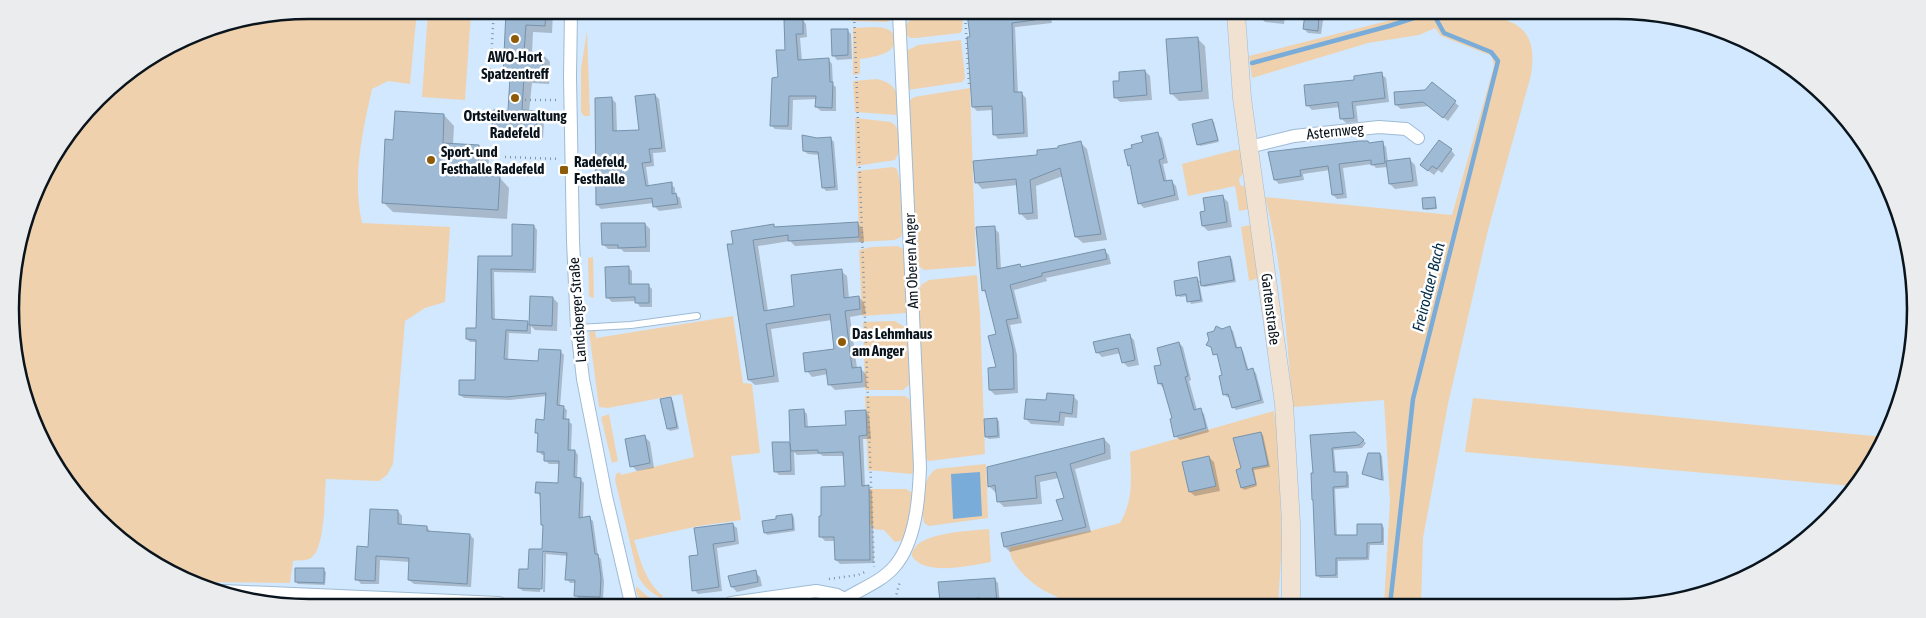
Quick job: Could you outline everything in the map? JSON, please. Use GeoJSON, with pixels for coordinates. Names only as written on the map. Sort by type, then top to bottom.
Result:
{"type":"FeatureCollection","features":[{"type":"Feature","properties":{"kind":"main road","name":"Gartenstraße"},"geometry":{"type":"LineString","coordinates":[[1236,19],[1242,98],[1284,404],[1291,523],[1291,599]]}},
{"type":"Feature","properties":{"kind":"street","name":"Landsberger Straße"},"geometry":{"type":"LineString","coordinates":[[570,19],[571,160],[577,328],[583,379],[606,496],[630,599]]}},
{"type":"Feature","properties":{"kind":"street","name":"Am Oberen Anger"},"geometry":{"type":"LineString","coordinates":[[850,599],[895,566],[910,534],[919,502],[920,467],[900,19]]}},
{"type":"Feature","properties":{"kind":"street","name":"Asternweg"},"geometry":{"type":"LineString","coordinates":[[1249,147],[1294,136],[1379,126],[1406,129],[1418,138]]}},
{"type":"Feature","properties":{"kind":"street"},"geometry":{"type":"LineString","coordinates":[[759,599],[816,591],[837,595],[844,599]]}},
{"type":"Feature","properties":{"kind":"street"},"geometry":{"type":"LineString","coordinates":[[244,592],[407,599]]}},
{"type":"Feature","properties":{"kind":"lane"},"geometry":{"type":"LineString","coordinates":[[577,328],[631,325],[697,316]]}},
{"type":"Feature","properties":{"kind":"path"},"geometry":{"type":"LineString","coordinates":[[490,74],[493,19]]}},
{"type":"Feature","properties":{"kind":"path"},"geometry":{"type":"LineString","coordinates":[[854,19],[874,568]]}},
{"type":"Feature","properties":{"kind":"path"},"geometry":{"type":"LineString","coordinates":[[965,19],[969,85]]}},
{"type":"Feature","properties":{"kind":"path"},"geometry":{"type":"LineString","coordinates":[[525,100],[570,100]]}},
{"type":"Feature","properties":{"kind":"path"},"geometry":{"type":"LineString","coordinates":[[505,157],[571,160]]}},
{"type":"Feature","properties":{"kind":"path"},"geometry":{"type":"LineString","coordinates":[[816,591],[817,581],[858,575],[866,571]]}},
{"type":"Feature","properties":{"kind":"path"},"geometry":{"type":"LineString","coordinates":[[895,599],[901,577]]}},
{"type":"Feature","properties":{"kind":"shaded area"},"geometry":{"type":"Polygon","coordinates":[[[290,19],[416,19],[410,84],[388,81],[372,89],[358,173],[359,206],[362,223],[450,227],[445,302],[425,308],[405,321],[393,464],[387,475],[379,481],[326,479],[323,523],[319,546],[315,554],[309,559],[293,561],[290,583],[211,582],[198,577],[164,560],[132,539],[104,514],[79,486],[58,454],[41,420],[24,366],[19,328],[19,290],[24,252],[41,198],[58,164],[79,132],[118,91],[132,79],[164,58],[216,34],[271,21],[290,19]]]}},
{"type":"Feature","properties":{"kind":"shaded area"},"geometry":{"type":"Polygon","coordinates":[[[427,19],[471,19],[465,100],[422,97],[427,19]]]}},
{"type":"Feature","properties":{"kind":"shaded area"},"geometry":{"type":"Polygon","coordinates":[[[852,19],[892,19],[887,22],[852,21],[852,19]]]}},
{"type":"Feature","properties":{"kind":"shaded area"},"geometry":{"type":"Polygon","coordinates":[[[912,19],[963,19],[962,31],[960,33],[916,38],[910,38],[906,34],[906,24],[912,19]]]}},
{"type":"Feature","properties":{"kind":"shaded area"},"geometry":{"type":"Polygon","coordinates":[[[1395,19],[1501,19],[1517,25],[1529,39],[1532,49],[1531,75],[1488,230],[1448,404],[1423,538],[1421,599],[1384,599],[1390,501],[1384,400],[1293,407],[1280,275],[1265,197],[1452,215],[1494,66],[1492,56],[1441,36],[1435,28],[1419,35],[1368,43],[1252,78],[1249,56],[1395,19]]]}},
{"type":"Feature","properties":{"kind":"shaded area"},"geometry":{"type":"Polygon","coordinates":[[[853,28],[885,28],[894,35],[895,39],[891,49],[887,52],[860,59],[860,74],[853,75],[853,28]]]}},
{"type":"Feature","properties":{"kind":"shaded area"},"geometry":{"type":"Polygon","coordinates":[[[587,31],[590,116],[584,116],[581,112],[581,69],[587,31]]]}},
{"type":"Feature","properties":{"kind":"shaded area"},"geometry":{"type":"Polygon","coordinates":[[[961,40],[965,78],[962,82],[908,90],[906,51],[918,45],[961,40]]]}},
{"type":"Feature","properties":{"kind":"shaded area"},"geometry":{"type":"Polygon","coordinates":[[[877,79],[885,81],[894,88],[898,102],[897,115],[855,112],[853,81],[877,79]]]}},
{"type":"Feature","properties":{"kind":"shaded area"},"geometry":{"type":"Polygon","coordinates":[[[970,88],[976,266],[924,270],[916,264],[909,101],[914,97],[970,88]]]}},
{"type":"Feature","properties":{"kind":"shaded area"},"geometry":{"type":"Polygon","coordinates":[[[855,118],[891,122],[896,126],[900,150],[895,160],[856,166],[855,118]]]}},
{"type":"Feature","properties":{"kind":"shaded area"},"geometry":{"type":"Polygon","coordinates":[[[1240,150],[1241,152],[1244,172],[1239,179],[1240,185],[1246,187],[1249,209],[1239,211],[1235,186],[1188,196],[1182,164],[1240,150]]]}},
{"type":"Feature","properties":{"kind":"shaded area"},"geometry":{"type":"Polygon","coordinates":[[[893,167],[897,169],[900,182],[901,237],[894,240],[859,242],[857,171],[893,167]]]}},
{"type":"Feature","properties":{"kind":"shaded area"},"geometry":{"type":"Polygon","coordinates":[[[1250,225],[1258,278],[1249,281],[1241,227],[1250,225]]]}},
{"type":"Feature","properties":{"kind":"shaded area"},"geometry":{"type":"Polygon","coordinates":[[[898,246],[904,252],[906,313],[862,316],[859,250],[871,247],[898,246]]]}},
{"type":"Feature","properties":{"kind":"shaded area"},"geometry":{"type":"Polygon","coordinates":[[[593,257],[594,298],[589,295],[588,261],[588,258],[593,257]]]}},
{"type":"Feature","properties":{"kind":"shaded area"},"geometry":{"type":"Polygon","coordinates":[[[977,275],[985,454],[929,461],[926,460],[925,454],[918,294],[921,285],[929,280],[977,275]]]}},
{"type":"Feature","properties":{"kind":"shaded area"},"geometry":{"type":"Polygon","coordinates":[[[733,316],[743,383],[752,384],[760,453],[731,456],[741,520],[699,526],[634,540],[644,571],[663,596],[661,598],[648,589],[638,576],[615,480],[616,474],[620,472],[621,475],[694,457],[682,394],[608,408],[599,407],[589,332],[595,330],[596,338],[733,316]]]}},
{"type":"Feature","properties":{"kind":"shaded area"},"geometry":{"type":"Polygon","coordinates":[[[895,321],[905,327],[908,334],[910,384],[903,390],[865,390],[863,322],[895,321]]]}},
{"type":"Feature","properties":{"kind":"shaded area"},"geometry":{"type":"Polygon","coordinates":[[[865,396],[905,396],[909,399],[912,408],[914,472],[912,474],[868,470],[865,396]]]}},
{"type":"Feature","properties":{"kind":"shaded area"},"geometry":{"type":"Polygon","coordinates":[[[1473,398],[1877,436],[1847,486],[1465,452],[1473,398]]]}},
{"type":"Feature","properties":{"kind":"shaded area"},"geometry":{"type":"Polygon","coordinates":[[[1274,411],[1278,438],[1282,545],[1278,599],[1060,599],[1035,585],[1024,575],[1012,558],[1010,547],[1120,523],[1130,497],[1130,452],[1274,411]]]}},
{"type":"Feature","properties":{"kind":"shaded area"},"geometry":{"type":"Polygon","coordinates":[[[609,414],[618,461],[612,463],[601,417],[609,414]]]}},
{"type":"Feature","properties":{"kind":"shaded area"},"geometry":{"type":"Polygon","coordinates":[[[986,464],[988,518],[929,526],[924,523],[922,509],[923,493],[931,473],[936,469],[986,464]]]}},
{"type":"Feature","properties":{"kind":"shaded area"},"geometry":{"type":"Polygon","coordinates":[[[869,489],[906,489],[911,492],[913,497],[907,531],[903,540],[895,542],[884,530],[873,529],[870,524],[869,489]]]}},
{"type":"Feature","properties":{"kind":"shaded area"},"geometry":{"type":"Polygon","coordinates":[[[989,529],[991,562],[961,567],[937,568],[918,562],[912,556],[915,548],[921,542],[932,537],[989,529]]]}},
{"type":"Feature","properties":{"kind":"shaded area"},"geometry":{"type":"Polygon","coordinates":[[[636,586],[653,599],[640,599],[636,592],[636,586]]]}},
{"type":"Feature","properties":{"kind":"water"},"geometry":{"type":"Polygon","coordinates":[[[980,472],[982,516],[953,519],[951,474],[980,472]]]}},
{"type":"Feature","properties":{"kind":"building","name":"AWO-Hort Spatzentreff"},"geometry":{"type":"Polygon","coordinates":[[[506,19],[545,19],[545,26],[526,25],[524,52],[543,53],[542,77],[524,76],[522,110],[537,111],[536,131],[492,128],[493,110],[508,111],[510,77],[503,76],[506,19]]]}},
{"type":"Feature","properties":{"kind":"building"},"geometry":{"type":"Polygon","coordinates":[[[784,19],[803,19],[803,34],[796,34],[798,60],[829,58],[830,82],[833,82],[832,108],[815,107],[816,96],[789,96],[788,126],[770,126],[772,78],[778,77],[776,50],[785,50],[784,19]]]}},
{"type":"Feature","properties":{"kind":"building"},"geometry":{"type":"Polygon","coordinates":[[[968,19],[1035,19],[1012,23],[1014,92],[1022,92],[1024,133],[993,135],[992,106],[972,107],[967,37],[970,37],[968,19]]]}},
{"type":"Feature","properties":{"kind":"building"},"geometry":{"type":"Polygon","coordinates":[[[1304,19],[1319,19],[1318,31],[1303,29],[1304,19]]]}},
{"type":"Feature","properties":{"kind":"building"},"geometry":{"type":"Polygon","coordinates":[[[831,29],[848,29],[848,55],[832,56],[831,29]]]}},
{"type":"Feature","properties":{"kind":"building"},"geometry":{"type":"Polygon","coordinates":[[[1198,37],[1202,91],[1170,94],[1166,39],[1198,37]]]}},
{"type":"Feature","properties":{"kind":"building"},"geometry":{"type":"Polygon","coordinates":[[[1145,70],[1147,95],[1114,98],[1113,81],[1119,81],[1119,72],[1145,70]]]}},
{"type":"Feature","properties":{"kind":"building"},"geometry":{"type":"Polygon","coordinates":[[[1382,72],[1385,98],[1352,102],[1354,118],[1340,119],[1338,102],[1306,106],[1304,85],[1354,80],[1354,76],[1382,72]]]}},
{"type":"Feature","properties":{"kind":"building"},"geometry":{"type":"Polygon","coordinates":[[[1432,82],[1456,101],[1443,118],[1423,102],[1395,105],[1394,92],[1425,90],[1432,82]]]}},
{"type":"Feature","properties":{"kind":"building"},"geometry":{"type":"Polygon","coordinates":[[[655,94],[662,148],[649,149],[651,162],[642,163],[646,186],[672,182],[672,194],[676,193],[678,204],[653,207],[652,198],[596,205],[595,98],[612,97],[613,131],[639,130],[635,96],[655,94]]]}},
{"type":"Feature","properties":{"kind":"building","name":"Sport- und Festhalle Radefeld"},"geometry":{"type":"Polygon","coordinates":[[[395,111],[444,114],[443,143],[479,145],[478,175],[500,176],[498,210],[382,203],[385,139],[393,140],[395,111]]]}},
{"type":"Feature","properties":{"kind":"building"},"geometry":{"type":"Polygon","coordinates":[[[1212,119],[1218,140],[1197,145],[1192,124],[1212,119]]]}},
{"type":"Feature","properties":{"kind":"building"},"geometry":{"type":"Polygon","coordinates":[[[1158,132],[1164,158],[1159,160],[1164,181],[1172,180],[1175,195],[1138,204],[1130,165],[1128,166],[1124,150],[1132,148],[1131,145],[1143,142],[1141,136],[1158,132]]]}},
{"type":"Feature","properties":{"kind":"building"},"geometry":{"type":"Polygon","coordinates":[[[802,135],[817,138],[831,137],[835,187],[822,188],[818,152],[803,151],[802,135]]]}},
{"type":"Feature","properties":{"kind":"building"},"geometry":{"type":"Polygon","coordinates":[[[1439,140],[1452,149],[1437,169],[1432,166],[1428,171],[1420,165],[1439,140]]]}},
{"type":"Feature","properties":{"kind":"building"},"geometry":{"type":"Polygon","coordinates":[[[1081,141],[1101,234],[1075,237],[1060,168],[1030,180],[1033,213],[1019,214],[1016,179],[975,183],[973,161],[1037,155],[1037,150],[1058,148],[1058,146],[1081,141]]]}},
{"type":"Feature","properties":{"kind":"building"},"geometry":{"type":"Polygon","coordinates":[[[1368,141],[1369,143],[1383,141],[1385,163],[1371,165],[1371,160],[1339,164],[1343,194],[1332,195],[1328,166],[1300,170],[1301,176],[1274,180],[1268,152],[1368,141]]]}},
{"type":"Feature","properties":{"kind":"building"},"geometry":{"type":"Polygon","coordinates":[[[1410,158],[1413,181],[1389,184],[1386,161],[1410,158]]]}},
{"type":"Feature","properties":{"kind":"building"},"geometry":{"type":"Polygon","coordinates":[[[1223,195],[1227,222],[1202,226],[1200,212],[1205,211],[1203,198],[1223,195]]]}},
{"type":"Feature","properties":{"kind":"building"},"geometry":{"type":"Polygon","coordinates":[[[1435,197],[1436,208],[1423,209],[1422,198],[1435,197]]]}},
{"type":"Feature","properties":{"kind":"building"},"geometry":{"type":"Polygon","coordinates":[[[858,222],[859,237],[788,241],[788,235],[753,240],[764,311],[794,306],[791,275],[842,269],[844,298],[859,296],[860,309],[845,311],[852,368],[861,367],[862,382],[828,385],[826,369],[805,372],[803,353],[834,349],[830,314],[766,324],[774,376],[748,380],[727,244],[733,244],[731,231],[774,224],[774,227],[858,222]]]}},
{"type":"Feature","properties":{"kind":"building"},"geometry":{"type":"Polygon","coordinates":[[[601,223],[645,223],[646,247],[618,248],[618,245],[602,245],[601,223]]]}},
{"type":"Feature","properties":{"kind":"building"},"geometry":{"type":"Polygon","coordinates":[[[512,224],[534,225],[533,270],[491,269],[492,319],[528,321],[527,331],[506,330],[504,359],[538,361],[539,349],[561,350],[557,405],[564,406],[563,419],[569,419],[568,450],[575,450],[574,477],[581,478],[579,518],[590,516],[595,554],[598,554],[601,578],[600,597],[574,596],[575,580],[565,580],[567,553],[543,551],[542,589],[518,588],[519,569],[528,569],[529,549],[542,549],[543,525],[541,525],[540,493],[535,493],[536,482],[558,483],[559,461],[544,461],[544,452],[537,452],[538,433],[535,433],[536,419],[544,420],[546,393],[506,397],[459,395],[459,380],[475,380],[476,340],[466,339],[466,328],[476,328],[478,256],[512,256],[512,224]]]}},
{"type":"Feature","properties":{"kind":"building"},"geometry":{"type":"Polygon","coordinates":[[[995,226],[997,269],[1020,264],[1021,267],[1105,249],[1107,259],[1042,273],[1042,276],[1010,285],[1018,318],[1006,320],[1013,349],[1014,389],[989,390],[988,368],[996,367],[988,336],[996,334],[985,290],[982,291],[976,227],[995,226]]]}},
{"type":"Feature","properties":{"kind":"building"},"geometry":{"type":"Polygon","coordinates":[[[1230,256],[1234,280],[1201,286],[1198,262],[1230,256]]]}},
{"type":"Feature","properties":{"kind":"building"},"geometry":{"type":"Polygon","coordinates":[[[629,266],[629,284],[649,284],[649,303],[635,303],[635,297],[606,298],[605,267],[629,266]]]}},
{"type":"Feature","properties":{"kind":"building"},"geometry":{"type":"Polygon","coordinates":[[[1197,277],[1201,300],[1187,302],[1186,294],[1176,296],[1174,281],[1197,277]]]}},
{"type":"Feature","properties":{"kind":"building"},"geometry":{"type":"Polygon","coordinates":[[[530,296],[553,297],[552,326],[529,325],[530,296]]]}},
{"type":"Feature","properties":{"kind":"building"},"geometry":{"type":"Polygon","coordinates":[[[1216,326],[1222,329],[1230,326],[1236,348],[1241,347],[1247,370],[1253,368],[1261,400],[1232,408],[1228,394],[1223,395],[1219,376],[1222,375],[1217,354],[1213,355],[1211,347],[1206,345],[1209,340],[1207,333],[1214,331],[1216,326]]]}},
{"type":"Feature","properties":{"kind":"building"},"geometry":{"type":"Polygon","coordinates":[[[1130,334],[1135,360],[1122,363],[1118,348],[1096,353],[1093,342],[1130,334]]]}},
{"type":"Feature","properties":{"kind":"building"},"geometry":{"type":"Polygon","coordinates":[[[1179,342],[1188,376],[1185,377],[1194,410],[1201,408],[1206,428],[1174,437],[1170,419],[1172,418],[1162,383],[1158,384],[1154,366],[1161,365],[1157,348],[1179,342]]]}},
{"type":"Feature","properties":{"kind":"building"},"geometry":{"type":"Polygon","coordinates":[[[1047,393],[1074,395],[1072,414],[1060,412],[1059,422],[1024,419],[1026,399],[1046,400],[1047,393]]]}},
{"type":"Feature","properties":{"kind":"building"},"geometry":{"type":"Polygon","coordinates":[[[671,397],[677,427],[667,429],[660,399],[671,397]]]}},
{"type":"Feature","properties":{"kind":"building"},"geometry":{"type":"Polygon","coordinates":[[[804,409],[805,427],[846,425],[845,411],[866,410],[867,435],[859,436],[862,486],[869,485],[870,560],[835,560],[834,537],[819,537],[821,487],[845,486],[843,452],[818,453],[818,450],[791,451],[790,443],[791,471],[774,472],[772,442],[790,442],[789,410],[804,409]]]}},
{"type":"Feature","properties":{"kind":"building"},"geometry":{"type":"Polygon","coordinates":[[[997,418],[998,436],[985,437],[984,419],[997,418]]]}},
{"type":"Feature","properties":{"kind":"building"},"geometry":{"type":"Polygon","coordinates":[[[1261,432],[1268,465],[1252,468],[1256,484],[1241,488],[1236,470],[1241,468],[1233,438],[1261,432]]]}},
{"type":"Feature","properties":{"kind":"building"},"geometry":{"type":"Polygon","coordinates":[[[1355,432],[1364,440],[1359,445],[1332,448],[1334,472],[1347,472],[1347,486],[1333,487],[1335,535],[1357,535],[1357,524],[1382,524],[1382,542],[1367,543],[1367,558],[1336,558],[1336,575],[1316,576],[1310,435],[1355,432]]]}},
{"type":"Feature","properties":{"kind":"building"},"geometry":{"type":"Polygon","coordinates":[[[645,435],[650,463],[630,467],[625,439],[645,435]]]}},
{"type":"Feature","properties":{"kind":"building"},"geometry":{"type":"Polygon","coordinates":[[[1104,438],[1105,453],[1070,464],[1086,527],[1004,547],[1001,533],[1063,520],[1056,500],[1064,498],[1056,472],[1035,476],[1037,498],[997,502],[995,485],[988,487],[987,467],[1104,438]]]}},
{"type":"Feature","properties":{"kind":"building"},"geometry":{"type":"Polygon","coordinates":[[[1368,453],[1380,453],[1382,480],[1362,474],[1368,453]]]}},
{"type":"Feature","properties":{"kind":"building"},"geometry":{"type":"Polygon","coordinates":[[[1209,456],[1216,486],[1189,492],[1182,462],[1209,456]]]}},
{"type":"Feature","properties":{"kind":"building"},"geometry":{"type":"Polygon","coordinates":[[[370,509],[398,510],[398,524],[427,526],[427,531],[470,534],[467,584],[408,580],[409,558],[376,556],[375,581],[355,580],[357,546],[368,547],[370,509]]]}},
{"type":"Feature","properties":{"kind":"building"},"geometry":{"type":"Polygon","coordinates":[[[792,514],[793,529],[764,533],[762,521],[776,519],[776,516],[792,514]]]}},
{"type":"Feature","properties":{"kind":"building"},"geometry":{"type":"Polygon","coordinates":[[[733,523],[735,541],[713,544],[719,587],[692,591],[689,556],[698,555],[694,528],[733,523]]]}},
{"type":"Feature","properties":{"kind":"building"},"geometry":{"type":"Polygon","coordinates":[[[295,568],[324,568],[324,583],[295,582],[295,568]]]}},
{"type":"Feature","properties":{"kind":"building"},"geometry":{"type":"Polygon","coordinates":[[[756,570],[758,582],[731,587],[728,576],[756,570]]]}},
{"type":"Feature","properties":{"kind":"building"},"geometry":{"type":"Polygon","coordinates":[[[995,578],[997,599],[940,599],[938,582],[995,578]]]}},
{"type":"Feature","properties":{"kind":"waterway"},"geometry":{"type":"LineString","coordinates":[[1252,63],[1411,19]]}},
{"type":"Feature","properties":{"kind":"waterway","name":"Freirodaer Bach"},"geometry":{"type":"LineString","coordinates":[[1391,599],[1413,399],[1498,61],[1491,52],[1444,33],[1436,19]]}},
{"type":"Feature","properties":{"kind":"place","name":"AWO-Hort Spatzentreff"},"geometry":{"type":"Point","coordinates":[515,39]}},
{"type":"Feature","properties":{"kind":"place","name":"Ortsteilverwaltung Radefeld"},"geometry":{"type":"Point","coordinates":[515,98]}},
{"type":"Feature","properties":{"kind":"place","name":"Sport- und Festhalle Radefeld"},"geometry":{"type":"Point","coordinates":[431,160]}},
{"type":"Feature","properties":{"kind":"place","name":"Radefeld, Festhalle"},"geometry":{"type":"Point","coordinates":[564,170]}},
{"type":"Feature","properties":{"kind":"place","name":"Das Lehmhaus am Anger"},"geometry":{"type":"Point","coordinates":[842,342]}}]}
